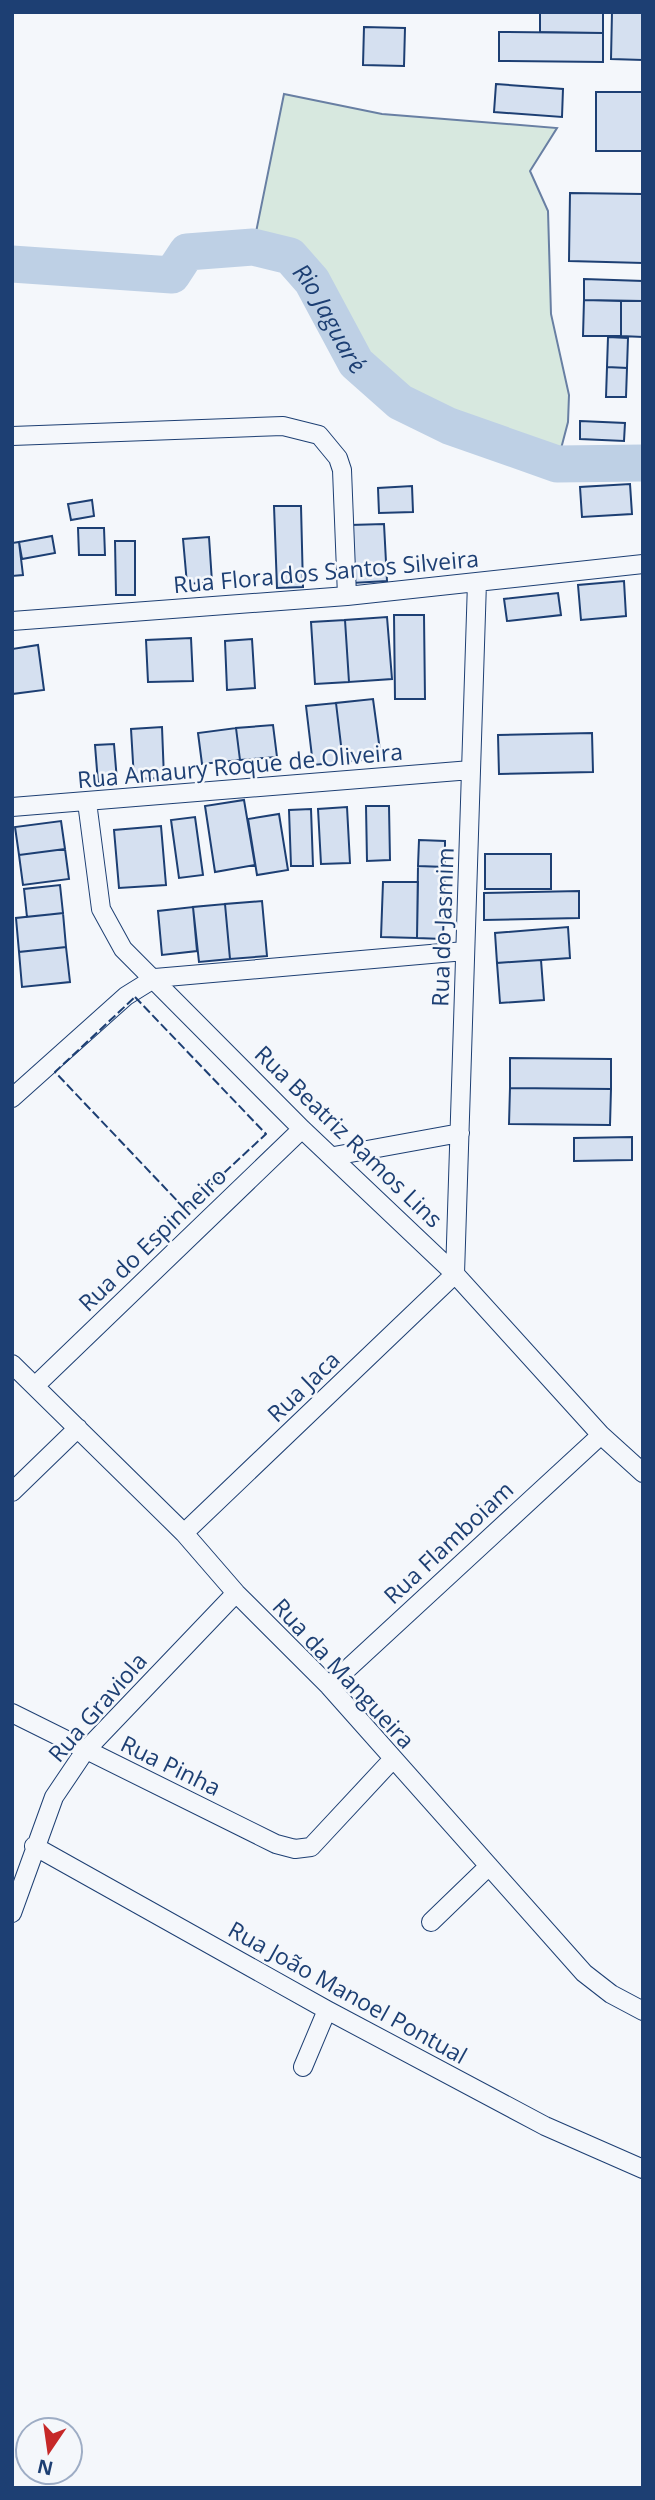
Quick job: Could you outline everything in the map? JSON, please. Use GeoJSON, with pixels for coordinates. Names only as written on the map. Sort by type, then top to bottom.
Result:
{"type":"FeatureCollection","features":[{"type":"Feature","properties":{"kind":"street"},"geometry":{"type":"LineString","coordinates":[[12,436],[283,426],[319,435],[331,447],[342,470],[347,596]]}},
{"type":"Feature","properties":{"kind":"street","name":"Rua Flora dos Santos Silveira"},"geometry":{"type":"LineString","coordinates":[[12,621],[347,596],[643,564]]}},
{"type":"Feature","properties":{"kind":"street","name":"Rua do Jasmim"},"geometry":{"type":"LineString","coordinates":[[455,1274],[477,582]]}},
{"type":"Feature","properties":{"kind":"street","name":"Rua Amaury Roque de Oliveira"},"geometry":{"type":"LineString","coordinates":[[12,807],[471,770]]}},
{"type":"Feature","properties":{"kind":"street","name":"Rua Beatriz Ramos Lins"},"geometry":{"type":"LineString","coordinates":[[87,802],[101,909],[122,949],[155,978],[302,1129],[334,1156],[455,1274],[601,1435],[643,1473]]}},
{"type":"Feature","properties":{"kind":"street"},"geometry":{"type":"LineString","coordinates":[[12,1098],[126,996],[155,978],[466,951]]}},
{"type":"Feature","properties":{"kind":"street","name":"Rua do Espinheiro"},"geometry":{"type":"LineString","coordinates":[[36,1385],[302,1129]]}},
{"type":"Feature","properties":{"kind":"street"},"geometry":{"type":"LineString","coordinates":[[334,1156],[460,1133]]}},
{"type":"Feature","properties":{"kind":"street","name":"Rua Jaca"},"geometry":{"type":"LineString","coordinates":[[184,1533],[455,1274]]}},
{"type":"Feature","properties":{"kind":"street","name":"Rua da Mangueira"},"geometry":{"type":"LineString","coordinates":[[12,1363],[184,1533],[236,1593],[329,1686],[584,1973],[611,1994],[643,2011]]}},
{"type":"Feature","properties":{"kind":"street"},"geometry":{"type":"LineString","coordinates":[[12,1492],[78,1428]]}},
{"type":"Feature","properties":{"kind":"street","name":"Rua Flamboiam"},"geometry":{"type":"LineString","coordinates":[[329,1686],[601,1435]]}},
{"type":"Feature","properties":{"kind":"street","name":"Rua Graviola"},"geometry":{"type":"LineString","coordinates":[[12,1913],[18,1877],[54,1797],[85,1751],[236,1593]]}},
{"type":"Feature","properties":{"kind":"street","name":"Rua Pinha"},"geometry":{"type":"LineString","coordinates":[[12,1713],[276,1844],[295,1849],[311,1847],[392,1760]]}},
{"type":"Feature","properties":{"kind":"street","name":"Rua João Manoel Pontual"},"geometry":{"type":"LineString","coordinates":[[34,1846],[327,2010],[545,2126],[643,2169]]}},
{"type":"Feature","properties":{"kind":"street"},"geometry":{"type":"LineString","coordinates":[[431,1922],[489,1866]]}},
{"type":"Feature","properties":{"kind":"street"},"geometry":{"type":"LineString","coordinates":[[303,2067],[327,2010]]}},
{"type":"Feature","properties":{"kind":"shaded area"},"geometry":{"type":"Polygon","coordinates":[[[284,94],[382,114],[557,128],[530,171],[548,211],[551,314],[569,395],[568,422],[557,464],[449,426],[400,402],[356,363],[312,281],[290,256],[253,247],[284,94]]]}},
{"type":"Feature","properties":{"kind":"building"},"geometry":{"type":"Polygon","coordinates":[[[540,12],[603,12],[603,33],[540,32],[540,12]]]}},
{"type":"Feature","properties":{"kind":"building"},"geometry":{"type":"Polygon","coordinates":[[[612,12],[643,12],[643,60],[611,59],[612,12]]]}},
{"type":"Feature","properties":{"kind":"building"},"geometry":{"type":"Polygon","coordinates":[[[364,27],[405,28],[404,66],[363,65],[364,27]]]}},
{"type":"Feature","properties":{"kind":"building"},"geometry":{"type":"Polygon","coordinates":[[[499,32],[603,33],[603,62],[499,61],[499,32]]]}},
{"type":"Feature","properties":{"kind":"building"},"geometry":{"type":"Polygon","coordinates":[[[496,84],[563,89],[562,117],[494,112],[496,84]]]}},
{"type":"Feature","properties":{"kind":"building"},"geometry":{"type":"Polygon","coordinates":[[[596,92],[643,92],[643,151],[596,151],[596,92]]]}},
{"type":"Feature","properties":{"kind":"building"},"geometry":{"type":"Polygon","coordinates":[[[570,193],[643,194],[643,263],[569,261],[570,193]]]}},
{"type":"Feature","properties":{"kind":"building"},"geometry":{"type":"Polygon","coordinates":[[[584,279],[643,281],[643,301],[584,300],[584,279]]]}},
{"type":"Feature","properties":{"kind":"building"},"geometry":{"type":"Polygon","coordinates":[[[584,300],[621,301],[621,336],[583,336],[584,300]]]}},
{"type":"Feature","properties":{"kind":"building"},"geometry":{"type":"Polygon","coordinates":[[[621,301],[643,301],[643,337],[621,336],[621,301]]]}},
{"type":"Feature","properties":{"kind":"building"},"geometry":{"type":"Polygon","coordinates":[[[608,337],[628,338],[627,368],[607,367],[608,337]]]}},
{"type":"Feature","properties":{"kind":"building"},"geometry":{"type":"Polygon","coordinates":[[[607,367],[627,368],[626,397],[606,397],[607,367]]]}},
{"type":"Feature","properties":{"kind":"building"},"geometry":{"type":"Polygon","coordinates":[[[580,421],[625,423],[624,441],[580,439],[580,421]]]}},
{"type":"Feature","properties":{"kind":"building"},"geometry":{"type":"Polygon","coordinates":[[[630,484],[632,514],[582,517],[580,487],[630,484]]]}},
{"type":"Feature","properties":{"kind":"building"},"geometry":{"type":"Polygon","coordinates":[[[412,486],[413,512],[379,513],[378,488],[412,486]]]}},
{"type":"Feature","properties":{"kind":"building"},"geometry":{"type":"Polygon","coordinates":[[[92,500],[94,516],[71,520],[68,504],[92,500]]]}},
{"type":"Feature","properties":{"kind":"building"},"geometry":{"type":"Polygon","coordinates":[[[274,506],[301,506],[303,587],[277,588],[274,506]]]}},
{"type":"Feature","properties":{"kind":"building"},"geometry":{"type":"Polygon","coordinates":[[[384,524],[387,581],[352,583],[350,525],[384,524]]]}},
{"type":"Feature","properties":{"kind":"building"},"geometry":{"type":"Polygon","coordinates":[[[78,528],[104,528],[105,555],[79,555],[78,528]]]}},
{"type":"Feature","properties":{"kind":"building"},"geometry":{"type":"Polygon","coordinates":[[[52,536],[55,553],[22,559],[19,542],[52,536]]]}},
{"type":"Feature","properties":{"kind":"building"},"geometry":{"type":"Polygon","coordinates":[[[209,537],[212,582],[187,584],[183,539],[209,537]]]}},
{"type":"Feature","properties":{"kind":"building"},"geometry":{"type":"Polygon","coordinates":[[[115,541],[135,541],[135,595],[116,595],[115,541]]]}},
{"type":"Feature","properties":{"kind":"building"},"geometry":{"type":"Polygon","coordinates":[[[19,542],[23,575],[12,576],[12,543],[19,542]]]}},
{"type":"Feature","properties":{"kind":"building"},"geometry":{"type":"Polygon","coordinates":[[[624,581],[626,616],[581,620],[578,585],[624,581]]]}},
{"type":"Feature","properties":{"kind":"building"},"geometry":{"type":"Polygon","coordinates":[[[558,593],[561,615],[507,621],[504,599],[558,593]]]}},
{"type":"Feature","properties":{"kind":"building"},"geometry":{"type":"Polygon","coordinates":[[[394,615],[424,615],[425,699],[395,699],[394,615]]]}},
{"type":"Feature","properties":{"kind":"building"},"geometry":{"type":"Polygon","coordinates":[[[387,617],[392,679],[349,682],[345,620],[387,617]]]}},
{"type":"Feature","properties":{"kind":"building"},"geometry":{"type":"Polygon","coordinates":[[[345,620],[349,682],[315,684],[311,622],[345,620]]]}},
{"type":"Feature","properties":{"kind":"building"},"geometry":{"type":"Polygon","coordinates":[[[191,638],[193,681],[148,682],[146,640],[191,638]]]}},
{"type":"Feature","properties":{"kind":"building"},"geometry":{"type":"Polygon","coordinates":[[[252,639],[255,688],[227,690],[225,641],[252,639]]]}},
{"type":"Feature","properties":{"kind":"building"},"geometry":{"type":"Polygon","coordinates":[[[38,645],[44,690],[12,694],[12,649],[38,645]]]}},
{"type":"Feature","properties":{"kind":"building"},"geometry":{"type":"Polygon","coordinates":[[[373,699],[381,758],[343,762],[336,703],[373,699]]]}},
{"type":"Feature","properties":{"kind":"building"},"geometry":{"type":"Polygon","coordinates":[[[336,703],[343,762],[313,765],[306,706],[336,703]]]}},
{"type":"Feature","properties":{"kind":"building"},"geometry":{"type":"Polygon","coordinates":[[[273,725],[277,757],[240,760],[236,728],[273,725]]]}},
{"type":"Feature","properties":{"kind":"building"},"geometry":{"type":"Polygon","coordinates":[[[162,727],[164,778],[134,779],[131,729],[162,727]]]}},
{"type":"Feature","properties":{"kind":"building"},"geometry":{"type":"Polygon","coordinates":[[[236,728],[240,760],[202,764],[198,733],[236,728]]]}},
{"type":"Feature","properties":{"kind":"building"},"geometry":{"type":"Polygon","coordinates":[[[592,733],[593,772],[499,774],[498,735],[592,733]]]}},
{"type":"Feature","properties":{"kind":"building"},"geometry":{"type":"Polygon","coordinates":[[[114,744],[117,781],[98,783],[95,745],[114,744]]]}},
{"type":"Feature","properties":{"kind":"building"},"geometry":{"type":"Polygon","coordinates":[[[244,800],[255,865],[215,872],[205,806],[244,800]]]}},
{"type":"Feature","properties":{"kind":"building"},"geometry":{"type":"Polygon","coordinates":[[[366,806],[389,806],[390,860],[367,861],[366,806]]]}},
{"type":"Feature","properties":{"kind":"building"},"geometry":{"type":"Polygon","coordinates":[[[347,807],[350,863],[321,864],[318,809],[347,807]]]}},
{"type":"Feature","properties":{"kind":"building"},"geometry":{"type":"Polygon","coordinates":[[[311,809],[313,866],[291,866],[289,810],[311,809]]]}},
{"type":"Feature","properties":{"kind":"building"},"geometry":{"type":"Polygon","coordinates":[[[279,814],[288,870],[257,875],[248,819],[279,814]]]}},
{"type":"Feature","properties":{"kind":"building"},"geometry":{"type":"Polygon","coordinates":[[[195,817],[203,875],[179,878],[171,820],[195,817]]]}},
{"type":"Feature","properties":{"kind":"building"},"geometry":{"type":"Polygon","coordinates":[[[61,821],[65,849],[19,855],[15,827],[61,821]]]}},
{"type":"Feature","properties":{"kind":"building"},"geometry":{"type":"Polygon","coordinates":[[[161,826],[166,885],[119,888],[114,830],[161,826]]]}},
{"type":"Feature","properties":{"kind":"building"},"geometry":{"type":"Polygon","coordinates":[[[419,840],[445,841],[445,867],[418,866],[419,840]]]}},
{"type":"Feature","properties":{"kind":"building"},"geometry":{"type":"Polygon","coordinates":[[[65,849],[69,879],[23,885],[19,855],[65,849]]]}},
{"type":"Feature","properties":{"kind":"building"},"geometry":{"type":"Polygon","coordinates":[[[485,854],[551,854],[551,889],[485,889],[485,854]]]}},
{"type":"Feature","properties":{"kind":"building"},"geometry":{"type":"Polygon","coordinates":[[[418,866],[445,867],[443,939],[417,938],[418,866]]]}},
{"type":"Feature","properties":{"kind":"building"},"geometry":{"type":"Polygon","coordinates":[[[383,882],[418,882],[417,938],[381,937],[383,882]]]}},
{"type":"Feature","properties":{"kind":"building"},"geometry":{"type":"Polygon","coordinates":[[[60,885],[63,913],[27,917],[24,889],[60,885]]]}},
{"type":"Feature","properties":{"kind":"building"},"geometry":{"type":"Polygon","coordinates":[[[579,891],[579,918],[484,920],[484,893],[579,891]]]}},
{"type":"Feature","properties":{"kind":"building"},"geometry":{"type":"Polygon","coordinates":[[[262,901],[267,956],[230,959],[225,904],[262,901]]]}},
{"type":"Feature","properties":{"kind":"building"},"geometry":{"type":"Polygon","coordinates":[[[225,904],[230,959],[199,962],[193,907],[225,904]]]}},
{"type":"Feature","properties":{"kind":"building"},"geometry":{"type":"Polygon","coordinates":[[[193,907],[197,951],[162,955],[158,911],[193,907]]]}},
{"type":"Feature","properties":{"kind":"building"},"geometry":{"type":"Polygon","coordinates":[[[63,913],[66,947],[19,952],[16,918],[63,913]]]}},
{"type":"Feature","properties":{"kind":"building"},"geometry":{"type":"Polygon","coordinates":[[[568,927],[570,958],[497,963],[495,933],[568,927]]]}},
{"type":"Feature","properties":{"kind":"building"},"geometry":{"type":"Polygon","coordinates":[[[66,947],[70,982],[22,987],[19,952],[66,947]]]}},
{"type":"Feature","properties":{"kind":"building"},"geometry":{"type":"Polygon","coordinates":[[[541,960],[544,1000],[500,1003],[497,963],[541,960]]]}},
{"type":"Feature","properties":{"kind":"building"},"geometry":{"type":"Polygon","coordinates":[[[510,1058],[611,1059],[611,1089],[510,1088],[510,1058]]]}},
{"type":"Feature","properties":{"kind":"building"},"geometry":{"type":"Polygon","coordinates":[[[510,1088],[611,1089],[610,1125],[509,1124],[510,1088]]]}},
{"type":"Feature","properties":{"kind":"building"},"geometry":{"type":"Polygon","coordinates":[[[632,1137],[632,1160],[574,1161],[574,1138],[632,1137]]]}},
{"type":"Feature","properties":{"kind":"waterway","name":"Rio Jaguaré"},"geometry":{"type":"LineString","coordinates":[[12,264],[172,275],[187,252],[253,247],[290,256],[312,281],[356,363],[400,402],[449,426],[557,464],[643,463]]}},
{"type":"Feature","properties":{"kind":"fence"},"geometry":{"type":"LineString","coordinates":[[135,997],[266,1134],[185,1209],[55,1072],[135,997]]}}]}
